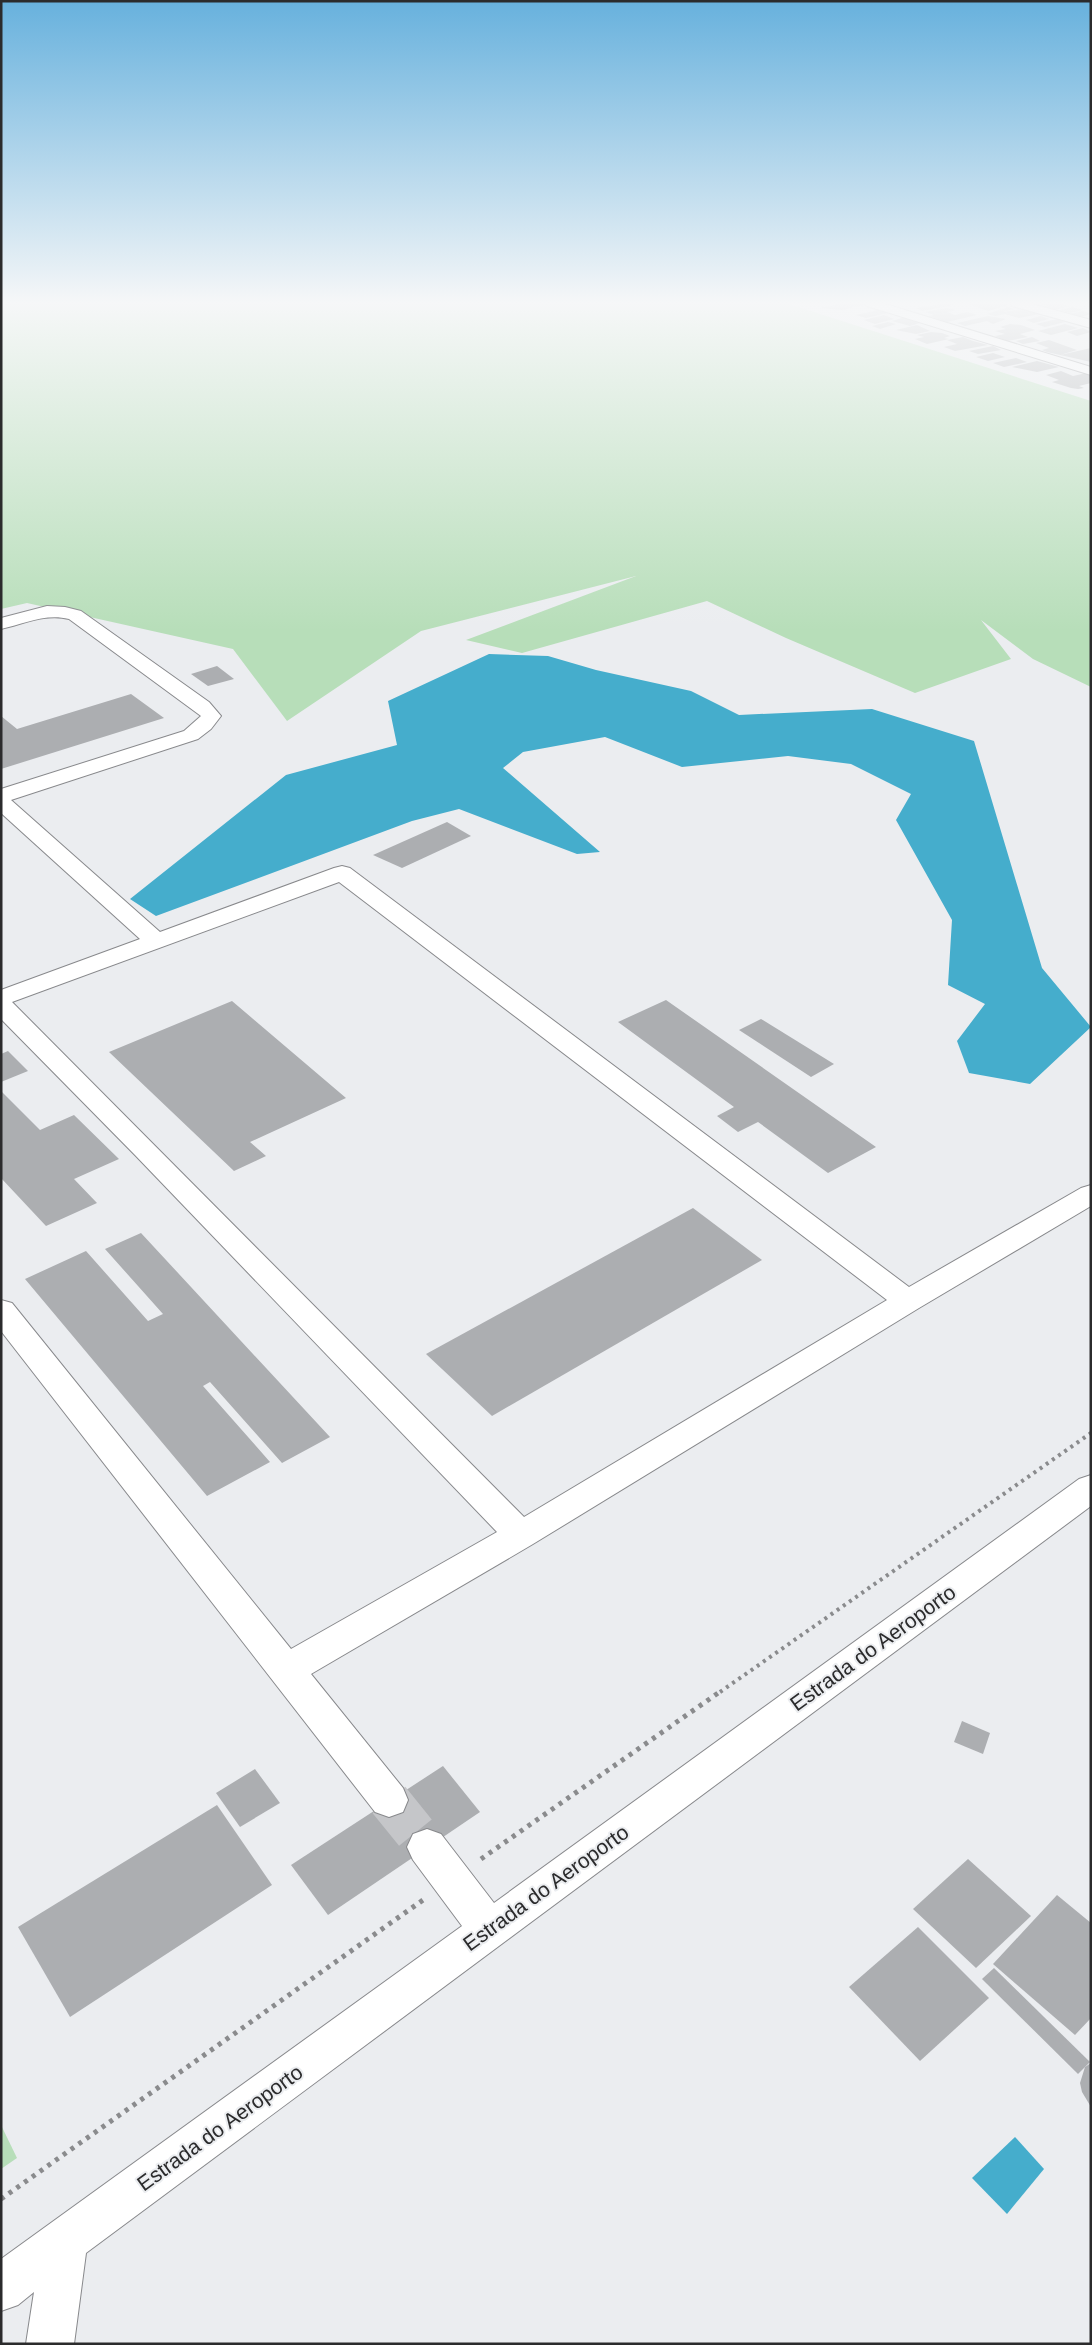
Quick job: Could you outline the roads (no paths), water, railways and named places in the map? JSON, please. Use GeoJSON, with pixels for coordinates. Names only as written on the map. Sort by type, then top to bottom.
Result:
{"type":"FeatureCollection","features":[{"type":"Feature","properties":{"kind":"street"},"geometry":{"type":"LineString","coordinates":[[1,624],[46,611],[64,611],[75,615],[202,706],[211,716],[204,725],[191,735],[1,796]]}},
{"type":"Feature","properties":{"kind":"street"},"geometry":{"type":"LineString","coordinates":[[1,802],[155,940]]}},
{"type":"Feature","properties":{"kind":"street"},"geometry":{"type":"LineString","coordinates":[[1,998],[342,873],[908,1300]]}},
{"type":"Feature","properties":{"kind":"street"},"geometry":{"type":"LineString","coordinates":[[1,1005],[521,1535]]}},
{"type":"Feature","properties":{"kind":"street"},"geometry":{"type":"LineString","coordinates":[[287,1669],[521,1535],[908,1300],[1091,1194]]}},
{"type":"Feature","properties":{"kind":"street"},"geometry":{"type":"LineString","coordinates":[[1,1310],[389,1800]]}},
{"type":"Feature","properties":{"kind":"street","name":"Estrada do Aeroporto"},"geometry":{"type":"LineString","coordinates":[[1,2288],[1091,1488]]}},
{"type":"Feature","properties":{"kind":"street"},"geometry":{"type":"LineString","coordinates":[[427,1847],[490,1930]]}},
{"type":"Feature","properties":{"kind":"street"},"geometry":{"type":"LineString","coordinates":[[50,2344],[65,2242]]}},
{"type":"Feature","properties":{"kind":"water"},"geometry":{"type":"Polygon","coordinates":[[[489,654],[548,656],[596,670],[691,691],[739,715],[872,709],[974,741],[1042,968],[1091,1027],[1030,1084],[969,1073],[957,1041],[985,1004],[948,985],[952,920],[896,820],[911,794],[851,764],[788,756],[682,767],[605,737],[523,752],[503,768],[600,852],[577,854],[459,809],[412,821],[156,916],[130,899],[286,775],[397,745],[388,701],[489,654]]]}},
{"type":"Feature","properties":{"kind":"water"},"geometry":{"type":"Polygon","coordinates":[[[1015,2137],[1044,2169],[1007,2214],[972,2178],[1015,2137]]]}},
{"type":"Feature","properties":{"kind":"tunnel"},"geometry":{"type":"LineString","coordinates":[[389,1800],[427,1847]]}}]}
